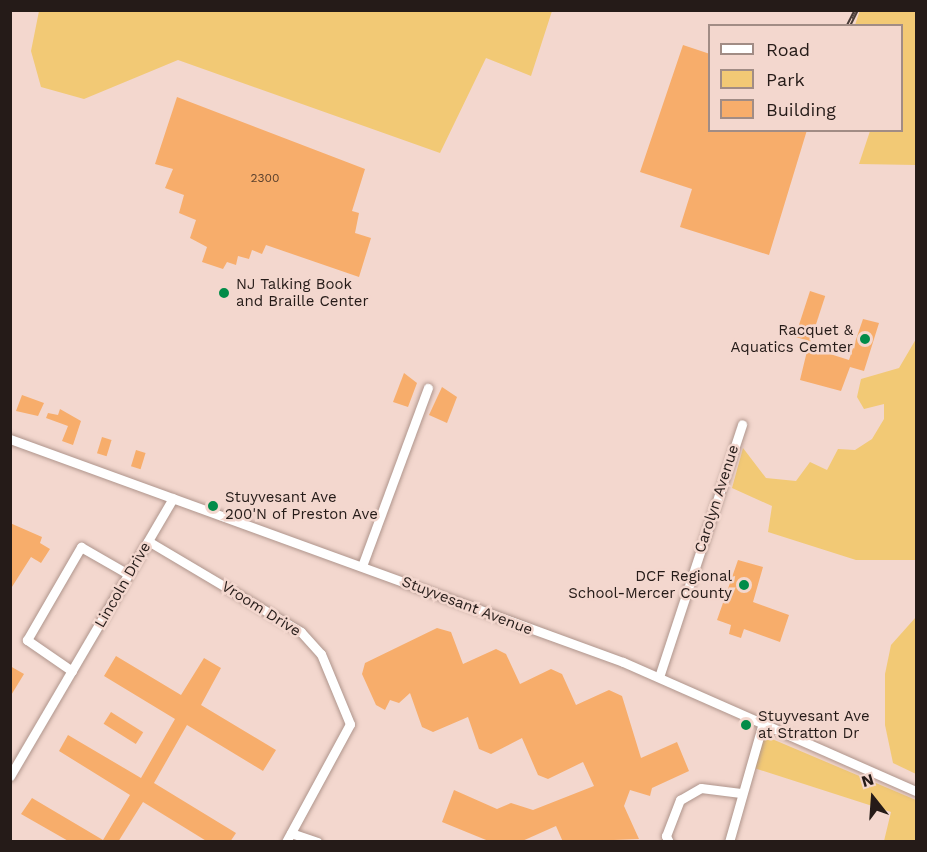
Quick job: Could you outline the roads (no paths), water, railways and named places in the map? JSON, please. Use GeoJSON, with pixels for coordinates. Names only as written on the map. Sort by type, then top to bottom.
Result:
{"type":"FeatureCollection","features":[{"type":"Feature","properties":{"kind":"street"},"geometry":{"type":"LineString","coordinates":[[362,566],[428,388]]}},
{"type":"Feature","properties":{"kind":"street","name":"Carolyn Avenue"},"geometry":{"type":"LineString","coordinates":[[658,677],[742,424]]}},
{"type":"Feature","properties":{"kind":"street","name":"Stuyvesant Avenue"},"geometry":{"type":"LineString","coordinates":[[10,439],[362,566],[658,677],[916,791]]}},
{"type":"Feature","properties":{"kind":"street","name":"Lincoln Drive"},"geometry":{"type":"LineString","coordinates":[[10,776],[173,498]]}},
{"type":"Feature","properties":{"kind":"street","name":"Vroom Drive"},"geometry":{"type":"LineString","coordinates":[[148,541],[301,632],[321,654],[350,724],[288,837]]}},
{"type":"Feature","properties":{"kind":"street"},"geometry":{"type":"LineString","coordinates":[[72,671],[27,640],[81,547],[128,574]]}},
{"type":"Feature","properties":{"kind":"street"},"geometry":{"type":"LineString","coordinates":[[729,842],[741,793],[763,723]]}},
{"type":"Feature","properties":{"kind":"street"},"geometry":{"type":"LineString","coordinates":[[669,842],[666,837],[680,800],[701,788],[741,793]]}},
{"type":"Feature","properties":{"kind":"street"},"geometry":{"type":"LineString","coordinates":[[288,837],[316,842]]}},
{"type":"Feature","properties":{"kind":"railway"},"geometry":{"type":"LineString","coordinates":[[849,24],[856,10]]}},
{"type":"Feature","properties":{"kind":"place","name":"NJ Talking Book and Braille Center"},"geometry":{"type":"Point","coordinates":[224,293]}},
{"type":"Feature","properties":{"kind":"place","name":"Racquet & Aquatics Cemter"},"geometry":{"type":"Point","coordinates":[865,339]}},
{"type":"Feature","properties":{"kind":"place","name":"Stuyvesant Ave 200'N of Preston Ave"},"geometry":{"type":"Point","coordinates":[213,506]}},
{"type":"Feature","properties":{"kind":"place","name":"DCF Regional School-Mercer County"},"geometry":{"type":"Point","coordinates":[744,585]}},
{"type":"Feature","properties":{"kind":"place","name":"Stuyvesant Ave at Stratton Dr"},"geometry":{"type":"Point","coordinates":[746,725]}}]}
